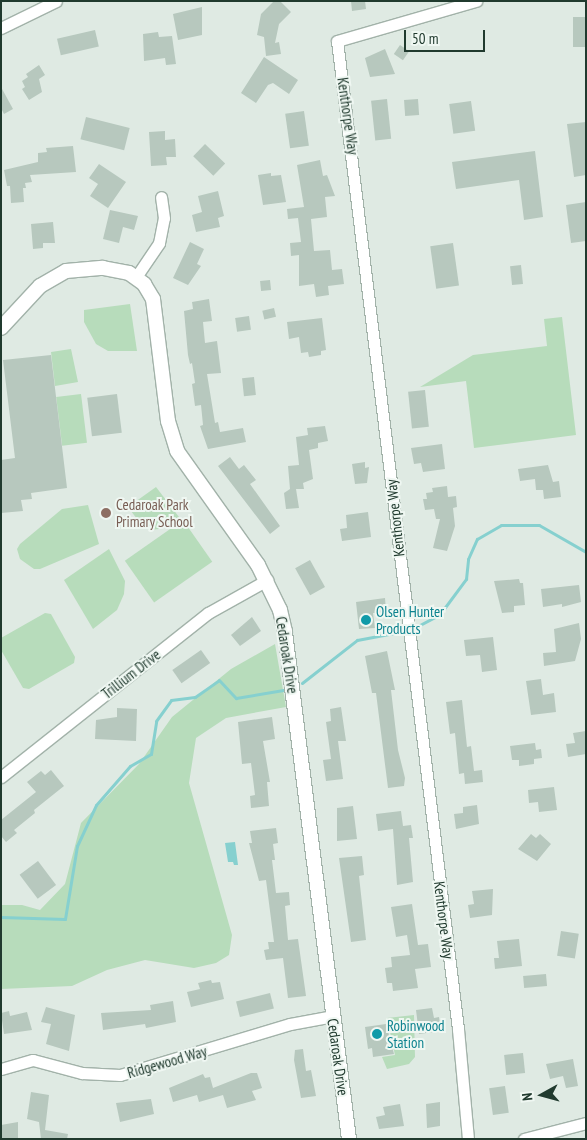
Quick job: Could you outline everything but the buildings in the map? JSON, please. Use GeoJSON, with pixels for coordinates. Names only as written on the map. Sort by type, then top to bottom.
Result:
{"type":"FeatureCollection","features":[{"type":"Feature","properties":{"kind":"street"},"geometry":{"type":"LineString","coordinates":[[1,28],[56,1]]}},
{"type":"Feature","properties":{"kind":"street","name":"Kenthorpe Way"},"geometry":{"type":"LineString","coordinates":[[468,1139],[458,1029],[337,40],[476,1]]}},
{"type":"Feature","properties":{"kind":"street"},"geometry":{"type":"LineString","coordinates":[[1,328],[40,286],[58,274],[103,268],[136,277],[159,243],[164,218],[161,197]]}},
{"type":"Feature","properties":{"kind":"street","name":"Cedaroak Drive"},"geometry":{"type":"LineString","coordinates":[[136,277],[150,292],[155,308],[168,421],[177,451],[267,580],[286,632],[349,1139]]}},
{"type":"Feature","properties":{"kind":"street","name":"Trillium Drive"},"geometry":{"type":"LineString","coordinates":[[1,778],[203,617],[267,580]]}},
{"type":"Feature","properties":{"kind":"street","name":"Ridgewood Way"},"geometry":{"type":"LineString","coordinates":[[1,1069],[33,1060],[82,1074],[120,1075],[290,1024],[333,1016]]}},
{"type":"Feature","properties":{"kind":"street"},"geometry":{"type":"LineString","coordinates":[[524,1139],[586,1123]]}},
{"type":"Feature","properties":{"kind":"green space"},"geometry":{"type":"Polygon","coordinates":[[[130,304],[137,351],[108,351],[96,344],[84,322],[84,310],[130,304]]]}},
{"type":"Feature","properties":{"kind":"green space"},"geometry":{"type":"Polygon","coordinates":[[[562,317],[576,435],[474,448],[466,381],[420,387],[473,355],[547,346],[544,319],[562,317]]]}},
{"type":"Feature","properties":{"kind":"green space"},"geometry":{"type":"Polygon","coordinates":[[[71,349],[78,382],[55,386],[51,352],[71,349]]]}},
{"type":"Feature","properties":{"kind":"green space"},"geometry":{"type":"Polygon","coordinates":[[[81,394],[87,443],[62,446],[56,397],[81,394]]]}},
{"type":"Feature","properties":{"kind":"green space"},"geometry":{"type":"Polygon","coordinates":[[[156,487],[179,517],[159,529],[150,530],[140,523],[128,507],[156,487]]]}},
{"type":"Feature","properties":{"kind":"green space"},"geometry":{"type":"Polygon","coordinates":[[[88,505],[99,544],[40,569],[34,569],[20,559],[17,549],[20,544],[62,509],[88,505]]]}},
{"type":"Feature","properties":{"kind":"green space"},"geometry":{"type":"Polygon","coordinates":[[[183,520],[212,562],[154,603],[125,561],[183,520]]]}},
{"type":"Feature","properties":{"kind":"green space"},"geometry":{"type":"Polygon","coordinates":[[[109,549],[125,581],[124,594],[117,610],[93,629],[64,580],[109,549]]]}},
{"type":"Feature","properties":{"kind":"green space"},"geometry":{"type":"Polygon","coordinates":[[[45,613],[51,614],[75,657],[74,663],[29,689],[23,688],[1,650],[1,638],[45,613]]]}},
{"type":"Feature","properties":{"kind":"green space"},"geometry":{"type":"Polygon","coordinates":[[[275,644],[286,707],[226,718],[196,738],[189,783],[232,935],[229,955],[216,963],[194,968],[145,960],[107,970],[72,986],[1,989],[1,905],[22,905],[40,910],[65,884],[81,823],[139,764],[172,717],[231,669],[275,644]]]}},
{"type":"Feature","properties":{"kind":"green space"},"geometry":{"type":"Polygon","coordinates":[[[414,1015],[415,1057],[409,1064],[387,1069],[382,1057],[395,1055],[387,1018],[414,1015]]]}},
{"type":"Feature","properties":{"kind":"water"},"geometry":{"type":"Polygon","coordinates":[[[235,842],[238,865],[228,862],[225,843],[235,842]]]}},
{"type":"Feature","properties":{"kind":"waterway"},"geometry":{"type":"LineString","coordinates":[[416,627],[440,614],[466,579],[468,559],[477,539],[501,525],[539,525],[586,552]]}},
{"type":"Feature","properties":{"kind":"waterway"},"geometry":{"type":"LineString","coordinates":[[302,683],[357,640],[399,632]]}},
{"type":"Feature","properties":{"kind":"waterway"},"geometry":{"type":"LineString","coordinates":[[1,917],[65,919],[77,846],[96,805],[130,766],[151,754],[156,721],[171,700],[195,697],[219,680],[236,698],[283,690]]}},
{"type":"Feature","properties":{"kind":"place","name":"Cedaroak Park Primary School"},"geometry":{"type":"Point","coordinates":[106,513]}},
{"type":"Feature","properties":{"kind":"place","name":"Olsen Hunter Products"},"geometry":{"type":"Point","coordinates":[366,620]}},
{"type":"Feature","properties":{"kind":"place","name":"Robinwood Station"},"geometry":{"type":"Point","coordinates":[377,1034]}}]}
